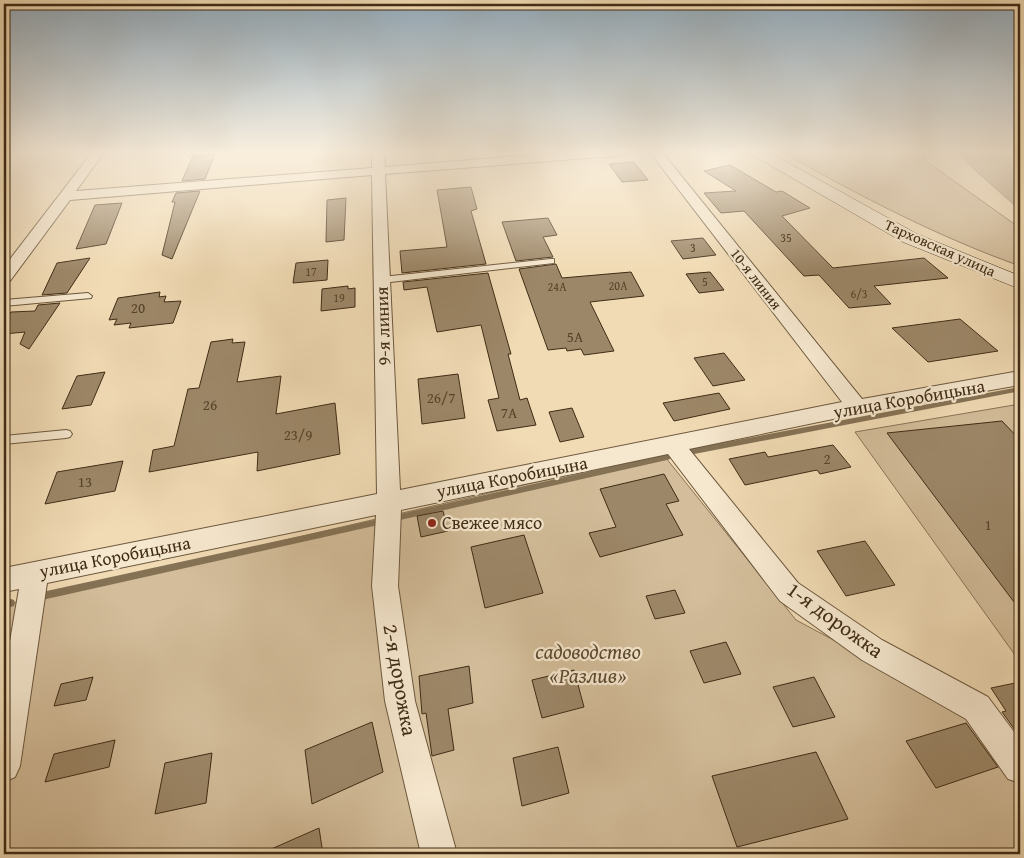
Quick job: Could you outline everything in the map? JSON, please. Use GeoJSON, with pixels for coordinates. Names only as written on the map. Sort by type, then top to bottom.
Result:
{"type":"FeatureCollection","features":[{"type":"Feature","properties":{"kind":"street"},"geometry":{"type":"LineString","coordinates":[[4,278],[69,191]]}},
{"type":"Feature","properties":{"kind":"street"},"geometry":{"type":"LineString","coordinates":[[65,196],[127,191]]}},
{"type":"Feature","properties":{"kind":"street","name":"9-я линия"},"geometry":{"type":"LineString","coordinates":[[380,191],[389,502]]}},
{"type":"Feature","properties":{"kind":"street","name":"10-я линия"},"geometry":{"type":"LineString","coordinates":[[686,191],[857,408]]}},
{"type":"Feature","properties":{"kind":"street","name":"Тарховская улица"},"geometry":{"type":"LineString","coordinates":[[827,191],[910,238],[1020,283]]}},
{"type":"Feature","properties":{"kind":"street","name":"улица Коробицына"},"geometry":{"type":"LineString","coordinates":[[4,580],[857,408],[1020,378]]}},
{"type":"Feature","properties":{"kind":"street","name":"1-я дорожка"},"geometry":{"type":"LineString","coordinates":[[672,445],[789,592],[872,650],[977,708],[1020,767]]}},
{"type":"Feature","properties":{"kind":"street","name":"2-я дорожка"},"geometry":{"type":"LineString","coordinates":[[389,502],[385,586],[400,701],[439,854]]}},
{"type":"Feature","properties":{"kind":"street"},"geometry":{"type":"LineString","coordinates":[[4,766],[35,573]]}},
{"type":"Feature","properties":{"kind":"lane"},"geometry":{"type":"LineString","coordinates":[[382,280],[551,261]]}},
{"type":"Feature","properties":{"kind":"lane"},"geometry":{"type":"LineString","coordinates":[[4,303],[88,296]]}},
{"type":"Feature","properties":{"kind":"lane"},"geometry":{"type":"LineString","coordinates":[[4,440],[66,434]]}},
{"type":"Feature","properties":{"kind":"green space"},"geometry":{"type":"Polygon","coordinates":[[[854,191],[968,191],[1020,228],[1020,266],[958,242],[854,191]]]}},
{"type":"Feature","properties":{"kind":"green space"},"geometry":{"type":"Polygon","coordinates":[[[1020,404],[1020,662],[855,432],[1020,404]]]}},
{"type":"Feature","properties":{"kind":"green space","name":"садоводство «Разлив»"},"geometry":{"type":"Polygon","coordinates":[[[662,453],[796,620],[978,717],[1020,778],[1020,854],[4,854],[4,605],[662,453]]]}},
{"type":"Feature","properties":{"kind":"shaded area"},"geometry":{"type":"Polygon","coordinates":[[[999,191],[1020,191],[1020,210],[999,191]]]}},
{"type":"Feature","properties":{"kind":"building"},"geometry":{"type":"Polygon","coordinates":[[[200,191],[172,259],[162,255],[175,202],[172,202],[176,193],[200,191]]]}},
{"type":"Feature","properties":{"kind":"building"},"geometry":{"type":"Polygon","coordinates":[[[437,191],[472,191],[477,209],[471,211],[486,264],[402,273],[400,251],[447,247],[437,191]]]}},
{"type":"Feature","properties":{"kind":"building"},"geometry":{"type":"Polygon","coordinates":[[[782,191],[810,208],[782,216],[833,268],[924,258],[948,278],[874,286],[891,304],[849,308],[819,275],[804,276],[744,211],[721,213],[704,193],[782,191]]]}},
{"type":"Feature","properties":{"kind":"building"},"geometry":{"type":"Polygon","coordinates":[[[346,198],[344,240],[326,242],[327,200],[346,198]]]}},
{"type":"Feature","properties":{"kind":"building"},"geometry":{"type":"Polygon","coordinates":[[[122,203],[106,244],[76,249],[95,205],[122,203]]]}},
{"type":"Feature","properties":{"kind":"building"},"geometry":{"type":"Polygon","coordinates":[[[548,218],[557,235],[543,237],[553,257],[516,261],[502,222],[548,218]]]}},
{"type":"Feature","properties":{"kind":"building"},"geometry":{"type":"Polygon","coordinates":[[[703,238],[716,255],[683,259],[671,241],[703,238]]]}},
{"type":"Feature","properties":{"kind":"building"},"geometry":{"type":"Polygon","coordinates":[[[90,258],[67,293],[42,295],[57,263],[90,258]]]}},
{"type":"Feature","properties":{"kind":"building"},"geometry":{"type":"Polygon","coordinates":[[[328,260],[327,280],[293,283],[296,263],[328,260]]]}},
{"type":"Feature","properties":{"kind":"building"},"geometry":{"type":"Polygon","coordinates":[[[556,264],[562,278],[631,272],[644,296],[590,302],[614,351],[584,355],[581,349],[567,351],[566,348],[548,350],[519,269],[556,264]]]}},
{"type":"Feature","properties":{"kind":"building"},"geometry":{"type":"Polygon","coordinates":[[[710,272],[724,290],[699,293],[686,274],[710,272]]]}},
{"type":"Feature","properties":{"kind":"building"},"geometry":{"type":"Polygon","coordinates":[[[488,273],[511,354],[508,354],[520,400],[527,398],[536,425],[497,431],[488,400],[499,398],[481,325],[437,332],[427,287],[404,290],[403,282],[488,273]]]}},
{"type":"Feature","properties":{"kind":"building"},"geometry":{"type":"Polygon","coordinates":[[[348,286],[348,289],[355,288],[355,307],[321,311],[322,289],[348,286]]]}},
{"type":"Feature","properties":{"kind":"building"},"geometry":{"type":"Polygon","coordinates":[[[160,292],[159,297],[166,296],[164,302],[181,301],[173,323],[129,328],[131,323],[114,325],[117,319],[109,320],[118,298],[160,292]]]}},
{"type":"Feature","properties":{"kind":"building"},"geometry":{"type":"Polygon","coordinates":[[[60,303],[29,349],[20,344],[25,332],[4,334],[4,321],[11,312],[35,311],[38,305],[60,303]]]}},
{"type":"Feature","properties":{"kind":"building"},"geometry":{"type":"Polygon","coordinates":[[[960,319],[998,351],[928,362],[892,328],[960,319]]]}},
{"type":"Feature","properties":{"kind":"building"},"geometry":{"type":"Polygon","coordinates":[[[233,339],[232,343],[245,342],[237,382],[281,376],[276,414],[335,403],[340,454],[257,471],[258,452],[149,472],[153,450],[174,446],[188,389],[199,388],[211,342],[233,339]]]}},
{"type":"Feature","properties":{"kind":"building"},"geometry":{"type":"Polygon","coordinates":[[[724,353],[745,380],[713,386],[694,358],[724,353]]]}},
{"type":"Feature","properties":{"kind":"building"},"geometry":{"type":"Polygon","coordinates":[[[105,372],[91,405],[62,409],[77,376],[105,372]]]}},
{"type":"Feature","properties":{"kind":"building"},"geometry":{"type":"Polygon","coordinates":[[[458,374],[465,418],[422,424],[418,379],[458,374]]]}},
{"type":"Feature","properties":{"kind":"building"},"geometry":{"type":"Polygon","coordinates":[[[719,393],[730,409],[674,421],[663,403],[719,393]]]}},
{"type":"Feature","properties":{"kind":"building"},"geometry":{"type":"Polygon","coordinates":[[[572,408],[584,437],[560,442],[549,412],[572,408]]]}},
{"type":"Feature","properties":{"kind":"building"},"geometry":{"type":"Polygon","coordinates":[[[1002,421],[1020,440],[1020,610],[887,433],[1002,421]]]}},
{"type":"Feature","properties":{"kind":"building"},"geometry":{"type":"Polygon","coordinates":[[[833,445],[851,467],[820,474],[817,470],[745,485],[729,459],[765,452],[768,457],[833,445]]]}},
{"type":"Feature","properties":{"kind":"building"},"geometry":{"type":"Polygon","coordinates":[[[123,461],[115,491],[45,504],[57,472],[123,461]]]}},
{"type":"Feature","properties":{"kind":"building"},"geometry":{"type":"Polygon","coordinates":[[[664,474],[679,501],[666,504],[683,535],[600,557],[589,533],[616,527],[600,489],[664,474]]]}},
{"type":"Feature","properties":{"kind":"building"},"geometry":{"type":"Polygon","coordinates":[[[443,511],[448,531],[421,537],[417,516],[443,511]]]}},
{"type":"Feature","properties":{"kind":"building"},"geometry":{"type":"Polygon","coordinates":[[[524,535],[543,593],[485,608],[471,547],[524,535]]]}},
{"type":"Feature","properties":{"kind":"building"},"geometry":{"type":"Polygon","coordinates":[[[865,541],[895,585],[846,596],[817,551],[865,541]]]}},
{"type":"Feature","properties":{"kind":"building"},"geometry":{"type":"Polygon","coordinates":[[[675,590],[685,613],[655,619],[646,596],[675,590]]]}},
{"type":"Feature","properties":{"kind":"building"},"geometry":{"type":"Polygon","coordinates":[[[726,642],[741,674],[704,683],[690,651],[726,642]]]}},
{"type":"Feature","properties":{"kind":"building"},"geometry":{"type":"Polygon","coordinates":[[[469,666],[473,703],[448,709],[454,750],[432,756],[426,713],[422,714],[419,676],[469,666]]]}},
{"type":"Feature","properties":{"kind":"building"},"geometry":{"type":"Polygon","coordinates":[[[574,670],[584,707],[542,718],[532,680],[574,670]]]}},
{"type":"Feature","properties":{"kind":"building"},"geometry":{"type":"Polygon","coordinates":[[[93,677],[86,700],[54,706],[61,684],[93,677]]]}},
{"type":"Feature","properties":{"kind":"building"},"geometry":{"type":"Polygon","coordinates":[[[814,677],[835,717],[793,727],[773,687],[814,677]]]}},
{"type":"Feature","properties":{"kind":"building"},"geometry":{"type":"Polygon","coordinates":[[[1020,682],[1020,737],[1002,712],[1006,711],[991,688],[1020,682]]]}},
{"type":"Feature","properties":{"kind":"building"},"geometry":{"type":"Polygon","coordinates":[[[372,722],[383,772],[312,804],[305,750],[372,722]]]}},
{"type":"Feature","properties":{"kind":"building"},"geometry":{"type":"Polygon","coordinates":[[[966,723],[998,767],[936,788],[906,741],[966,723]]]}},
{"type":"Feature","properties":{"kind":"building"},"geometry":{"type":"Polygon","coordinates":[[[115,740],[109,767],[45,782],[54,754],[115,740]]]}},
{"type":"Feature","properties":{"kind":"building"},"geometry":{"type":"Polygon","coordinates":[[[558,747],[569,793],[522,806],[513,758],[558,747]]]}},
{"type":"Feature","properties":{"kind":"building"},"geometry":{"type":"Polygon","coordinates":[[[816,752],[848,819],[737,847],[712,776],[816,752]]]}},
{"type":"Feature","properties":{"kind":"building"},"geometry":{"type":"Polygon","coordinates":[[[212,753],[206,803],[155,814],[165,763],[212,753]]]}},
{"type":"Feature","properties":{"kind":"building"},"geometry":{"type":"Polygon","coordinates":[[[319,828],[323,854],[260,854],[319,828]]]}},
{"type":"Feature","properties":{"kind":"waterway"},"geometry":{"type":"LineString","coordinates":[[689,452],[1020,389]]}},
{"type":"Feature","properties":{"kind":"waterway"},"geometry":{"type":"LineString","coordinates":[[400,517],[667,457]]}},
{"type":"Feature","properties":{"kind":"waterway"},"geometry":{"type":"LineString","coordinates":[[42,596],[374,523]]}},
{"type":"Feature","properties":{"kind":"waterway"},"geometry":{"type":"LineString","coordinates":[[4,605],[11,603]]}},
{"type":"Feature","properties":{"kind":"place","name":"Свежее мясо"},"geometry":{"type":"Point","coordinates":[432,523]}}]}
